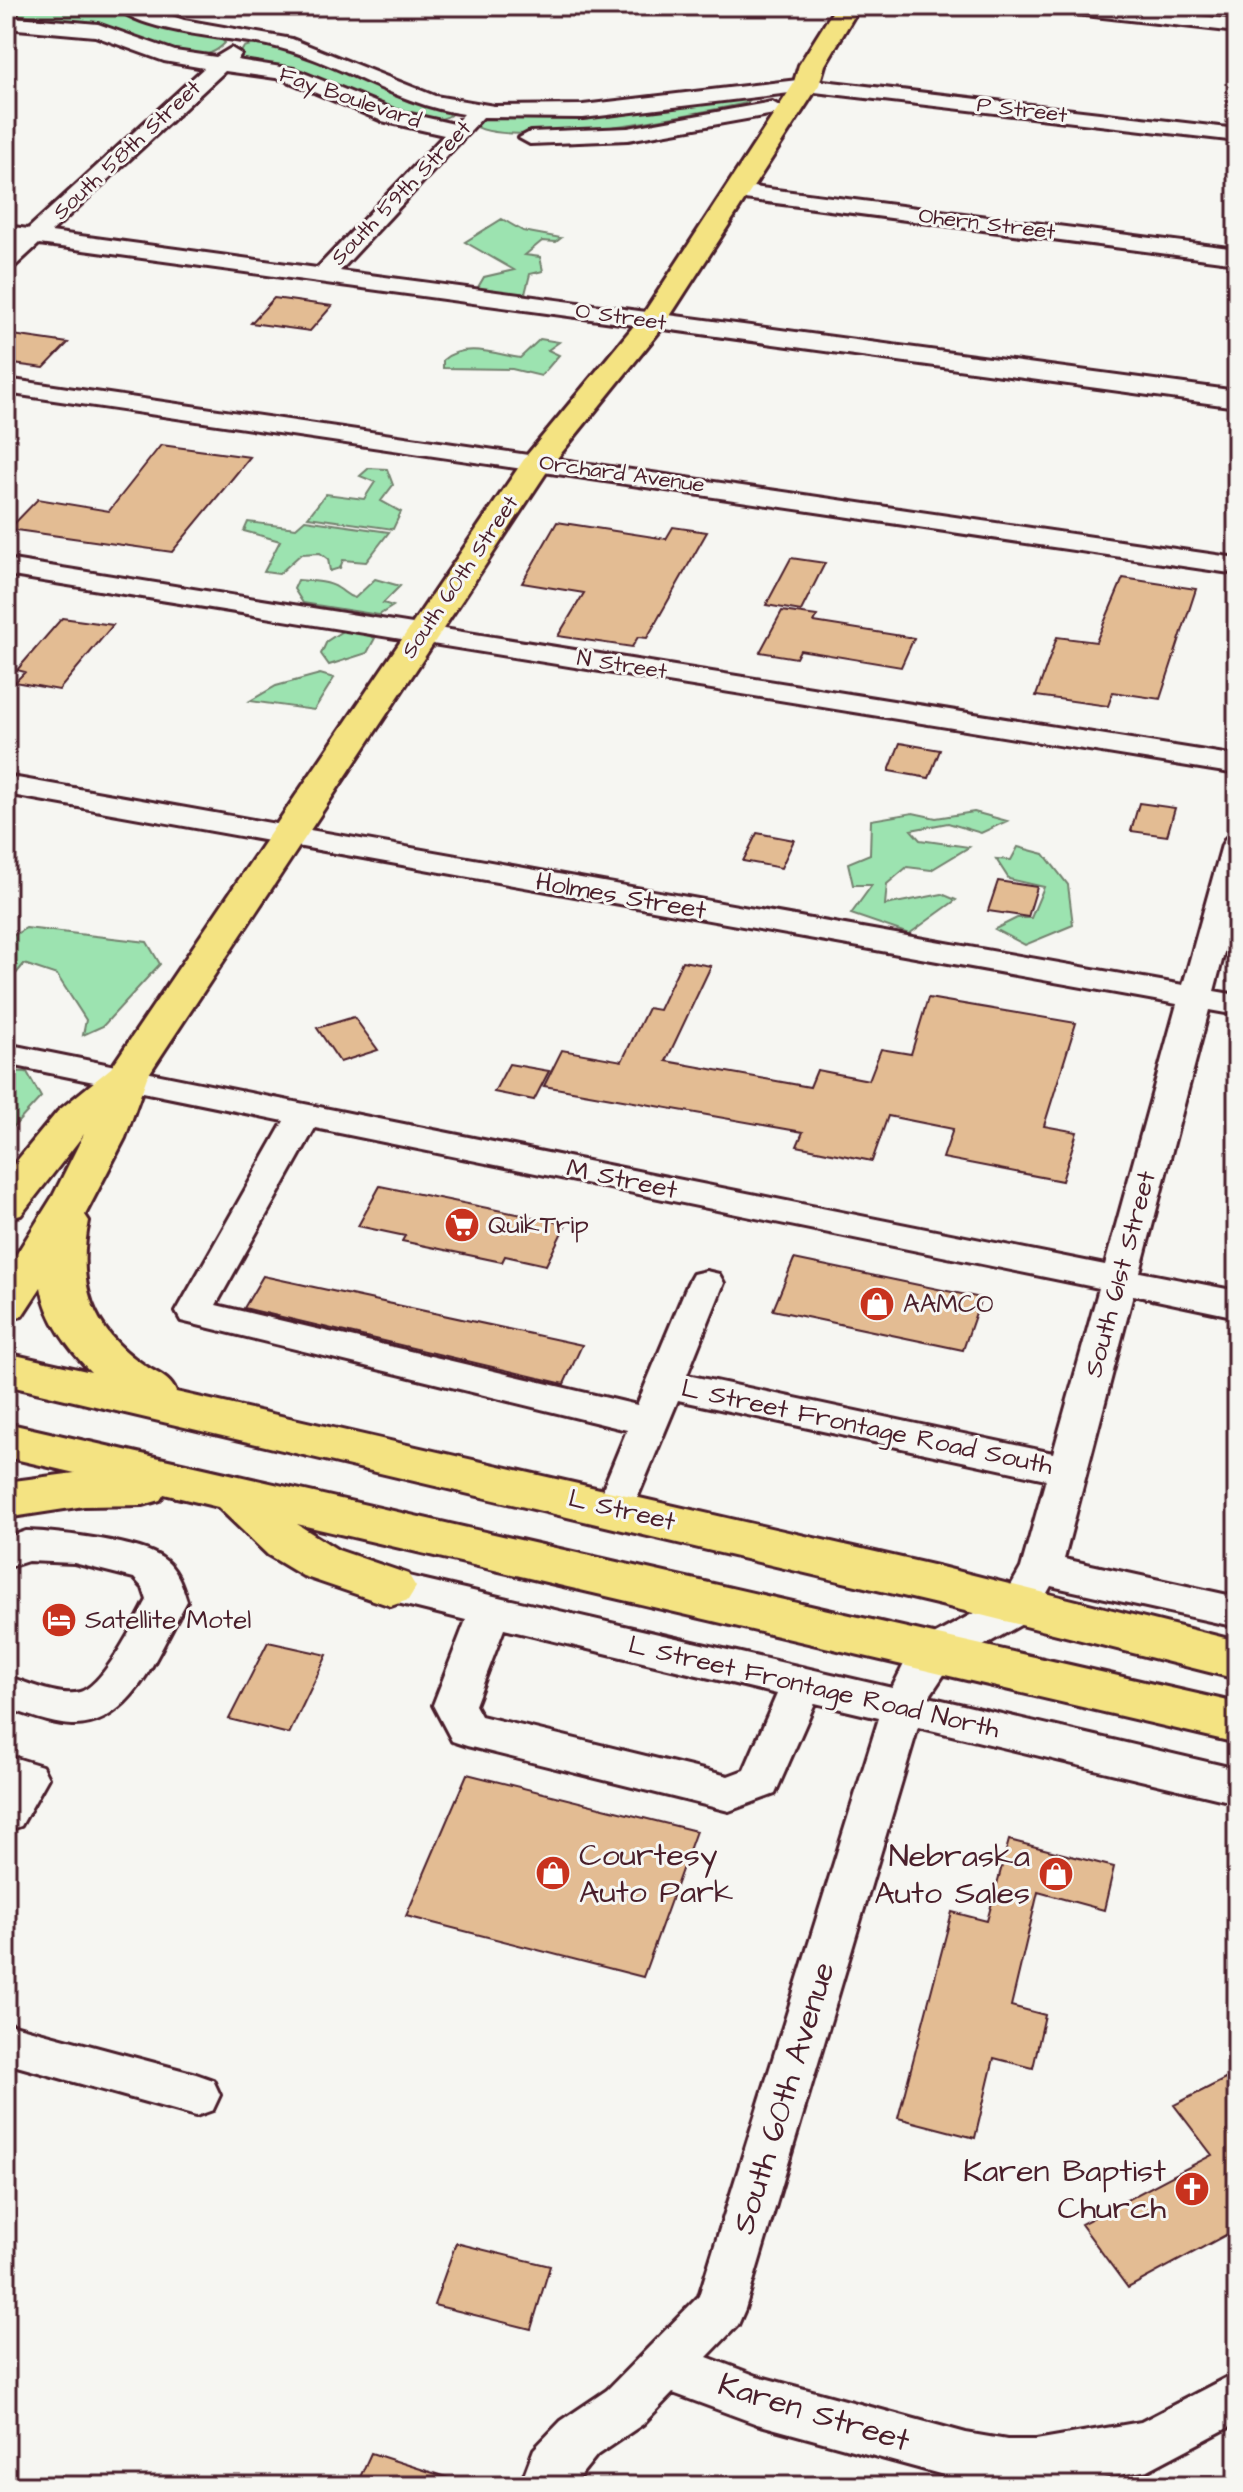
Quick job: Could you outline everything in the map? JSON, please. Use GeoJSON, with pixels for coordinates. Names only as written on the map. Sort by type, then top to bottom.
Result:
{"type":"FeatureCollection","features":[{"type":"Feature","properties":{"kind":"main road","name":"South 60th Street"},"geometry":{"type":"LineString","coordinates":[[6,1305],[78,1191],[111,1126],[126,1077],[286,834],[538,462],[653,321],[800,95],[833,67],[859,12]]}},
{"type":"Feature","properties":{"kind":"main road","name":"South 60th Street"},"geometry":{"type":"LineString","coordinates":[[6,1205],[52,1140],[82,1108],[126,1077]]}},
{"type":"Feature","properties":{"kind":"main road"},"geometry":{"type":"LineString","coordinates":[[6,1173],[52,1140]]}},
{"type":"Feature","properties":{"kind":"main road"},"geometry":{"type":"LineString","coordinates":[[78,1191],[59,1255],[61,1291],[69,1310],[88,1340],[120,1373],[215,1416]]}},
{"type":"Feature","properties":{"kind":"main road","name":"L Street"},"geometry":{"type":"LineString","coordinates":[[6,1369],[615,1508],[1030,1588],[1237,1660]]}},
{"type":"Feature","properties":{"kind":"main road"},"geometry":{"type":"LineString","coordinates":[[6,1440],[1237,1723]]}},
{"type":"Feature","properties":{"kind":"main road"},"geometry":{"type":"LineString","coordinates":[[6,1500],[84,1489],[232,1491],[266,1530],[288,1547],[346,1574],[391,1587]]}},
{"type":"Feature","properties":{"kind":"street","name":"Fay Boulevard"},"geometry":{"type":"LineString","coordinates":[[126,6],[178,27],[315,52],[347,64],[406,94],[479,111],[587,113],[755,86],[800,95]]}},
{"type":"Feature","properties":{"kind":"street"},"geometry":{"type":"LineString","coordinates":[[1058,6],[1237,26]]}},
{"type":"Feature","properties":{"kind":"street","name":"Fay Boulevard"},"geometry":{"type":"LineString","coordinates":[[6,22],[98,30],[171,57],[287,73],[390,116],[486,134]]}},
{"type":"Feature","properties":{"kind":"street","name":"South 58th Street"},"geometry":{"type":"LineString","coordinates":[[6,262],[248,38]]}},
{"type":"Feature","properties":{"kind":"street"},"geometry":{"type":"LineString","coordinates":[[512,137],[628,134],[800,95]]}},
{"type":"Feature","properties":{"kind":"street","name":"P Street"},"geometry":{"type":"LineString","coordinates":[[800,95],[1237,135]]}},
{"type":"Feature","properties":{"kind":"street","name":"South 59th Street"},"geometry":{"type":"LineString","coordinates":[[323,275],[479,111]]}},
{"type":"Feature","properties":{"kind":"street","name":"Ohern Street"},"geometry":{"type":"LineString","coordinates":[[737,192],[1237,256]]}},
{"type":"Feature","properties":{"kind":"street","name":"O Street"},"geometry":{"type":"LineString","coordinates":[[6,233],[1237,399]]}},
{"type":"Feature","properties":{"kind":"street","name":"Orchard Avenue"},"geometry":{"type":"LineString","coordinates":[[6,386],[1237,566]]}},
{"type":"Feature","properties":{"kind":"street","name":"N Street"},"geometry":{"type":"LineString","coordinates":[[6,567],[1237,765]]}},
{"type":"Feature","properties":{"kind":"street","name":"Holmes Street"},"geometry":{"type":"LineString","coordinates":[[6,785],[1237,1005]]}},
{"type":"Feature","properties":{"kind":"street","name":"South 61st Street"},"geometry":{"type":"LineString","coordinates":[[1030,1588],[1068,1470],[1237,845]]}},
{"type":"Feature","properties":{"kind":"street","name":"M Street"},"geometry":{"type":"LineString","coordinates":[[6,1054],[1237,1304]]}},
{"type":"Feature","properties":{"kind":"street"},"geometry":{"type":"LineString","coordinates":[[305,1114],[194,1312],[650,1422]]}},
{"type":"Feature","properties":{"kind":"street"},"geometry":{"type":"LineString","coordinates":[[615,1508],[706,1283]]}},
{"type":"Feature","properties":{"kind":"street","name":"L Street Frontage Road South"},"geometry":{"type":"LineString","coordinates":[[665,1384],[1068,1470]]}},
{"type":"Feature","properties":{"kind":"street"},"geometry":{"type":"LineString","coordinates":[[6,1553],[26,1546],[74,1548],[147,1567],[161,1582],[167,1601],[121,1680],[91,1706],[63,1706],[6,1692]]}},
{"type":"Feature","properties":{"kind":"street","name":"L Street Frontage Road North"},"geometry":{"type":"LineString","coordinates":[[391,1587],[1237,1786]]}},
{"type":"Feature","properties":{"kind":"street"},"geometry":{"type":"LineString","coordinates":[[936,1653],[1030,1588],[1237,1612]]}},
{"type":"Feature","properties":{"kind":"street"},"geometry":{"type":"LineString","coordinates":[[490,1611],[454,1705],[467,1729],[729,1794],[760,1782],[802,1684]]}},
{"type":"Feature","properties":{"kind":"street","name":"South 60th Avenue"},"geometry":{"type":"LineString","coordinates":[[546,2486],[552,2467],[579,2438],[625,2407],[720,2309],[903,1708],[922,1669],[936,1653]]}},
{"type":"Feature","properties":{"kind":"street"},"geometry":{"type":"LineString","coordinates":[[6,1772],[27,1778],[6,1814]]}},
{"type":"Feature","properties":{"kind":"street"},"geometry":{"type":"LineString","coordinates":[[6,2043],[196,2095]]}},
{"type":"Feature","properties":{"kind":"street","name":"Karen Street"},"geometry":{"type":"LineString","coordinates":[[666,2366],[757,2400],[966,2458],[1097,2470],[1237,2396]]}},
{"type":"Feature","properties":{"kind":"green space"},"geometry":{"type":"Polygon","coordinates":[[[6,6],[107,6],[132,17],[220,37],[225,43],[211,53],[196,56],[180,54],[99,24],[6,17],[6,6]]]}},
{"type":"Feature","properties":{"kind":"green space"},"geometry":{"type":"Polygon","coordinates":[[[254,44],[298,51],[386,90],[451,111],[451,115],[435,120],[416,119],[372,105],[293,70],[238,57],[244,47],[254,44]]]}},
{"type":"Feature","properties":{"kind":"green space"},"geometry":{"type":"Polygon","coordinates":[[[753,96],[747,103],[604,128],[522,134],[490,131],[470,123],[473,117],[753,96]]]}},
{"type":"Feature","properties":{"kind":"green space"},"geometry":{"type":"Polygon","coordinates":[[[502,219],[523,231],[561,238],[556,242],[542,241],[525,255],[540,257],[543,271],[530,274],[525,294],[477,289],[484,277],[514,270],[465,242],[502,219]]]}},
{"type":"Feature","properties":{"kind":"green space"},"geometry":{"type":"Polygon","coordinates":[[[540,339],[559,342],[548,350],[559,355],[541,376],[512,369],[443,368],[443,360],[470,350],[520,358],[540,339]]]}},
{"type":"Feature","properties":{"kind":"green space"},"geometry":{"type":"Polygon","coordinates":[[[369,468],[387,469],[393,485],[381,501],[401,512],[393,529],[308,517],[326,494],[364,499],[375,482],[360,476],[369,468]]]}},
{"type":"Feature","properties":{"kind":"green space"},"geometry":{"type":"Polygon","coordinates":[[[305,520],[389,532],[366,562],[343,560],[340,568],[330,571],[328,559],[320,553],[301,554],[279,574],[264,572],[280,541],[244,531],[248,522],[296,528],[305,520]]]}},
{"type":"Feature","properties":{"kind":"green space"},"geometry":{"type":"Polygon","coordinates":[[[375,579],[400,586],[383,603],[393,606],[379,615],[303,603],[294,589],[298,580],[319,582],[334,586],[355,598],[375,579]]]}},
{"type":"Feature","properties":{"kind":"green space"},"geometry":{"type":"Polygon","coordinates":[[[347,628],[375,638],[367,653],[329,665],[321,654],[327,641],[347,628]]]}},
{"type":"Feature","properties":{"kind":"green space"},"geometry":{"type":"Polygon","coordinates":[[[320,674],[334,678],[314,710],[250,701],[276,686],[320,674]]]}},
{"type":"Feature","properties":{"kind":"green space"},"geometry":{"type":"Polygon","coordinates":[[[974,812],[1007,821],[981,833],[948,823],[911,830],[920,840],[969,847],[931,870],[907,867],[887,884],[885,905],[942,894],[956,900],[909,934],[851,914],[872,885],[853,885],[848,863],[870,854],[871,820],[913,813],[936,818],[974,812]]]}},
{"type":"Feature","properties":{"kind":"green space"},"geometry":{"type":"Polygon","coordinates":[[[1018,847],[1044,854],[1068,885],[1073,925],[1025,945],[995,929],[1017,918],[1031,918],[1044,887],[1009,879],[996,859],[1011,860],[1018,847]]]}},
{"type":"Feature","properties":{"kind":"green space"},"geometry":{"type":"Polygon","coordinates":[[[26,928],[147,942],[160,964],[103,1026],[83,1035],[86,1020],[57,975],[24,964],[6,986],[6,940],[26,928]]]}},
{"type":"Feature","properties":{"kind":"green space"},"geometry":{"type":"Polygon","coordinates":[[[6,1071],[27,1072],[41,1097],[6,1135],[6,1071]]]}},
{"type":"Feature","properties":{"kind":"building"},"geometry":{"type":"Polygon","coordinates":[[[274,298],[332,306],[310,331],[251,323],[274,298]]]}},
{"type":"Feature","properties":{"kind":"building"},"geometry":{"type":"Polygon","coordinates":[[[6,334],[68,343],[44,368],[6,363],[6,334]]]}},
{"type":"Feature","properties":{"kind":"building"},"geometry":{"type":"Polygon","coordinates":[[[161,445],[250,457],[172,552],[9,529],[38,499],[109,511],[161,445]]]}},
{"type":"Feature","properties":{"kind":"building"},"geometry":{"type":"Polygon","coordinates":[[[557,522],[666,539],[673,527],[707,532],[647,638],[638,637],[632,647],[558,636],[584,593],[522,583],[557,522]]]}},
{"type":"Feature","properties":{"kind":"building"},"geometry":{"type":"Polygon","coordinates":[[[791,558],[825,563],[801,611],[766,605],[791,558]]]}},
{"type":"Feature","properties":{"kind":"building"},"geometry":{"type":"Polygon","coordinates":[[[1123,578],[1196,589],[1160,699],[1113,692],[1108,706],[1036,696],[1057,637],[1096,642],[1123,578]]]}},
{"type":"Feature","properties":{"kind":"building"},"geometry":{"type":"Polygon","coordinates":[[[782,611],[817,616],[814,622],[914,638],[901,667],[800,650],[796,658],[760,652],[782,611]]]}},
{"type":"Feature","properties":{"kind":"building"},"geometry":{"type":"Polygon","coordinates":[[[62,618],[113,625],[59,690],[15,682],[25,672],[17,670],[62,618]]]}},
{"type":"Feature","properties":{"kind":"building"},"geometry":{"type":"Polygon","coordinates":[[[900,743],[940,750],[929,778],[889,771],[900,743]]]}},
{"type":"Feature","properties":{"kind":"building"},"geometry":{"type":"Polygon","coordinates":[[[1139,803],[1175,808],[1167,836],[1131,831],[1139,803]]]}},
{"type":"Feature","properties":{"kind":"building"},"geometry":{"type":"Polygon","coordinates":[[[757,833],[794,840],[781,868],[743,861],[757,833]]]}},
{"type":"Feature","properties":{"kind":"building"},"geometry":{"type":"Polygon","coordinates":[[[998,881],[1037,887],[1028,917],[988,911],[998,881]]]}},
{"type":"Feature","properties":{"kind":"building"},"geometry":{"type":"Polygon","coordinates":[[[682,961],[711,966],[666,1061],[810,1087],[817,1070],[869,1080],[881,1049],[911,1054],[928,998],[1076,1023],[1044,1126],[1077,1132],[1062,1181],[943,1158],[953,1129],[888,1116],[872,1161],[797,1146],[803,1132],[544,1086],[562,1050],[622,1061],[648,1008],[659,1010],[682,961]]]}},
{"type":"Feature","properties":{"kind":"building"},"geometry":{"type":"Polygon","coordinates":[[[354,1017],[378,1050],[340,1062],[317,1028],[354,1017]]]}},
{"type":"Feature","properties":{"kind":"building"},"geometry":{"type":"Polygon","coordinates":[[[509,1064],[549,1071],[534,1100],[494,1092],[509,1064]]]}},
{"type":"Feature","properties":{"kind":"building"},"geometry":{"type":"Polygon","coordinates":[[[380,1186],[566,1224],[546,1265],[505,1256],[502,1262],[402,1241],[405,1236],[358,1226],[380,1186]]]}},
{"type":"Feature","properties":{"kind":"building","name":"AAMCO"},"geometry":{"type":"Polygon","coordinates":[[[794,1259],[981,1298],[963,1350],[773,1310],[794,1259]]]}},
{"type":"Feature","properties":{"kind":"building"},"geometry":{"type":"Polygon","coordinates":[[[263,1276],[582,1345],[564,1384],[244,1308],[263,1276]]]}},
{"type":"Feature","properties":{"kind":"building"},"geometry":{"type":"Polygon","coordinates":[[[268,1642],[327,1655],[289,1734],[229,1719],[268,1642]]]}},
{"type":"Feature","properties":{"kind":"building","name":"Courtesy Auto Park"},"geometry":{"type":"Polygon","coordinates":[[[467,1774],[696,1831],[643,1977],[406,1916],[467,1774]]]}},
{"type":"Feature","properties":{"kind":"building"},"geometry":{"type":"Polygon","coordinates":[[[1009,1840],[1114,1867],[1104,1910],[1038,1892],[1011,2006],[1045,2015],[1033,2068],[994,2058],[975,2138],[898,2118],[952,1912],[987,1921],[1009,1840]]]}},
{"type":"Feature","properties":{"kind":"building","name":"Karen Baptist Church"},"geometry":{"type":"Polygon","coordinates":[[[1237,2073],[1237,2229],[1128,2288],[1081,2224],[1212,2155],[1174,2105],[1237,2073]]]}},
{"type":"Feature","properties":{"kind":"building"},"geometry":{"type":"Polygon","coordinates":[[[456,2243],[550,2266],[531,2329],[434,2305],[456,2243]]]}},
{"type":"Feature","properties":{"kind":"building"},"geometry":{"type":"Polygon","coordinates":[[[371,2453],[455,2480],[454,2486],[356,2486],[371,2453]]]}},
{"type":"Feature","properties":{"kind":"place","name":"QuikTrip"},"geometry":{"type":"Point","coordinates":[462,1225]}},
{"type":"Feature","properties":{"kind":"place","name":"AAMCO"},"geometry":{"type":"Point","coordinates":[877,1304]}},
{"type":"Feature","properties":{"kind":"place","name":"Satellite Motel"},"geometry":{"type":"Point","coordinates":[59,1620]}},
{"type":"Feature","properties":{"kind":"place","name":"Courtesy Auto Park"},"geometry":{"type":"Point","coordinates":[553,1873]}},
{"type":"Feature","properties":{"kind":"place","name":"Nebraska Auto Sales"},"geometry":{"type":"Point","coordinates":[1056,1874]}},
{"type":"Feature","properties":{"kind":"place","name":"Karen Baptist Church"},"geometry":{"type":"Point","coordinates":[1192,2189]}}]}
